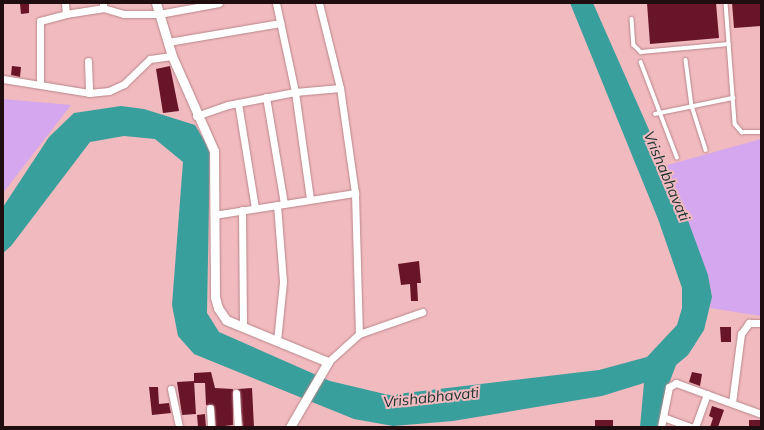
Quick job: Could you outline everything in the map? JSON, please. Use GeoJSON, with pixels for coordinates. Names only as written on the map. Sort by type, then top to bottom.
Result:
{"type":"FeatureCollection","features":[{"type":"Feature","properties":{"kind":"street"},"geometry":{"type":"LineString","coordinates":[[65,3],[66,14]]}},
{"type":"Feature","properties":{"kind":"street"},"geometry":{"type":"LineString","coordinates":[[156,3],[172,56],[196,116],[214,151],[214,215],[218,308],[226,320],[243,326],[326,363]]}},
{"type":"Feature","properties":{"kind":"street"},"geometry":{"type":"LineString","coordinates":[[40,81],[40,21],[103,6],[124,14],[159,14],[218,3]]}},
{"type":"Feature","properties":{"kind":"street"},"geometry":{"type":"LineString","coordinates":[[276,3],[295,92],[310,199]]}},
{"type":"Feature","properties":{"kind":"street"},"geometry":{"type":"LineString","coordinates":[[319,3],[340,88],[355,193],[359,334]]}},
{"type":"Feature","properties":{"kind":"street"},"geometry":{"type":"LineString","coordinates":[[168,42],[280,23]]}},
{"type":"Feature","properties":{"kind":"street"},"geometry":{"type":"LineString","coordinates":[[3,79],[20,84],[89,93],[109,91],[124,84],[150,59],[172,56]]}},
{"type":"Feature","properties":{"kind":"street"},"geometry":{"type":"LineString","coordinates":[[88,61],[89,93]]}},
{"type":"Feature","properties":{"kind":"street"},"geometry":{"type":"LineString","coordinates":[[196,116],[238,103],[266,97],[295,92],[340,88]]}},
{"type":"Feature","properties":{"kind":"street"},"geometry":{"type":"LineString","coordinates":[[266,97],[280,204],[283,282],[277,341]]}},
{"type":"Feature","properties":{"kind":"street"},"geometry":{"type":"LineString","coordinates":[[238,103],[255,208]]}},
{"type":"Feature","properties":{"kind":"street"},"geometry":{"type":"LineString","coordinates":[[214,215],[355,193]]}},
{"type":"Feature","properties":{"kind":"street"},"geometry":{"type":"LineString","coordinates":[[242,210],[243,326]]}},
{"type":"Feature","properties":{"kind":"street"},"geometry":{"type":"LineString","coordinates":[[290,427],[326,363],[359,334],[422,312]]}},
{"type":"Feature","properties":{"kind":"street"},"geometry":{"type":"LineString","coordinates":[[732,403],[741,334],[749,323],[761,323]]}},
{"type":"Feature","properties":{"kind":"street"},"geometry":{"type":"LineString","coordinates":[[661,427],[671,384],[707,394],[761,414]]}},
{"type":"Feature","properties":{"kind":"street"},"geometry":{"type":"LineString","coordinates":[[171,389],[179,427]]}},
{"type":"Feature","properties":{"kind":"street"},"geometry":{"type":"LineString","coordinates":[[236,393],[238,427]]}},
{"type":"Feature","properties":{"kind":"street"},"geometry":{"type":"LineString","coordinates":[[694,427],[707,394]]}},
{"type":"Feature","properties":{"kind":"street"},"geometry":{"type":"LineString","coordinates":[[210,408],[211,427]]}},
{"type":"Feature","properties":{"kind":"street"},"geometry":{"type":"LineString","coordinates":[[663,417],[691,427]]}},
{"type":"Feature","properties":{"kind":"lane"},"geometry":{"type":"LineString","coordinates":[[726,3],[735,124],[742,132],[761,132]]}},
{"type":"Feature","properties":{"kind":"lane"},"geometry":{"type":"LineString","coordinates":[[632,19],[634,45],[642,52],[729,44]]}},
{"type":"Feature","properties":{"kind":"lane"},"geometry":{"type":"LineString","coordinates":[[686,60],[692,106],[706,150]]}},
{"type":"Feature","properties":{"kind":"lane"},"geometry":{"type":"LineString","coordinates":[[641,62],[677,157]]}},
{"type":"Feature","properties":{"kind":"lane"},"geometry":{"type":"LineString","coordinates":[[655,114],[733,98]]}},
{"type":"Feature","properties":{"kind":"shaded area"},"geometry":{"type":"Polygon","coordinates":[[[3,99],[71,105],[3,193],[3,99]]]}},
{"type":"Feature","properties":{"kind":"shaded area"},"geometry":{"type":"Polygon","coordinates":[[[761,139],[761,316],[710,308],[712,296],[708,275],[664,166],[761,139]]]}},
{"type":"Feature","properties":{"kind":"water","name":"Vrishabhavati"},"geometry":{"type":"Polygon","coordinates":[[[570,3],[593,3],[683,207],[708,275],[712,297],[704,330],[688,355],[676,365],[664,397],[659,427],[640,427],[644,383],[602,396],[453,421],[393,426],[354,419],[194,354],[178,336],[172,305],[183,162],[155,139],[124,136],[90,142],[11,246],[3,253],[3,207],[49,137],[74,113],[121,106],[144,109],[195,125],[210,150],[207,313],[219,332],[330,381],[389,395],[599,370],[647,357],[677,325],[682,308],[682,288],[658,219],[570,3]]]}},
{"type":"Feature","properties":{"kind":"building"},"geometry":{"type":"Polygon","coordinates":[[[29,3],[29,13],[21,14],[20,4],[29,3]]]}},
{"type":"Feature","properties":{"kind":"building"},"geometry":{"type":"Polygon","coordinates":[[[647,3],[716,3],[719,38],[650,44],[647,3]]]}},
{"type":"Feature","properties":{"kind":"building"},"geometry":{"type":"Polygon","coordinates":[[[732,3],[761,3],[761,26],[734,28],[732,3]]]}},
{"type":"Feature","properties":{"kind":"building"},"geometry":{"type":"Polygon","coordinates":[[[12,66],[21,67],[20,77],[11,75],[12,66]]]}},
{"type":"Feature","properties":{"kind":"building"},"geometry":{"type":"Polygon","coordinates":[[[170,66],[179,111],[163,113],[156,69],[170,66]]]}},
{"type":"Feature","properties":{"kind":"building"},"geometry":{"type":"Polygon","coordinates":[[[419,261],[421,283],[417,283],[418,301],[411,301],[410,284],[401,285],[398,264],[419,261]]]}},
{"type":"Feature","properties":{"kind":"building"},"geometry":{"type":"Polygon","coordinates":[[[720,327],[731,327],[731,342],[721,342],[720,327]]]}},
{"type":"Feature","properties":{"kind":"building"},"geometry":{"type":"Polygon","coordinates":[[[211,372],[215,388],[233,389],[233,425],[216,427],[214,406],[206,405],[205,383],[194,383],[194,373],[211,372]]]}},
{"type":"Feature","properties":{"kind":"building"},"geometry":{"type":"Polygon","coordinates":[[[692,372],[702,374],[700,386],[689,382],[692,372]]]}},
{"type":"Feature","properties":{"kind":"building"},"geometry":{"type":"Polygon","coordinates":[[[194,381],[196,414],[182,415],[177,382],[194,381]]]}},
{"type":"Feature","properties":{"kind":"building"},"geometry":{"type":"Polygon","coordinates":[[[149,387],[158,387],[159,404],[169,403],[171,413],[152,415],[149,387]]]}},
{"type":"Feature","properties":{"kind":"building"},"geometry":{"type":"Polygon","coordinates":[[[252,388],[254,427],[243,427],[238,389],[252,388]]]}},
{"type":"Feature","properties":{"kind":"building"},"geometry":{"type":"Polygon","coordinates":[[[712,406],[724,410],[718,427],[710,427],[713,418],[709,416],[712,406]]]}},
{"type":"Feature","properties":{"kind":"building"},"geometry":{"type":"Polygon","coordinates":[[[205,414],[206,427],[198,427],[197,415],[205,414]]]}},
{"type":"Feature","properties":{"kind":"building"},"geometry":{"type":"Polygon","coordinates":[[[595,420],[613,420],[613,427],[595,427],[595,420]]]}},
{"type":"Feature","properties":{"kind":"building"},"geometry":{"type":"Polygon","coordinates":[[[749,420],[761,420],[761,427],[749,427],[749,420]]]}}]}
